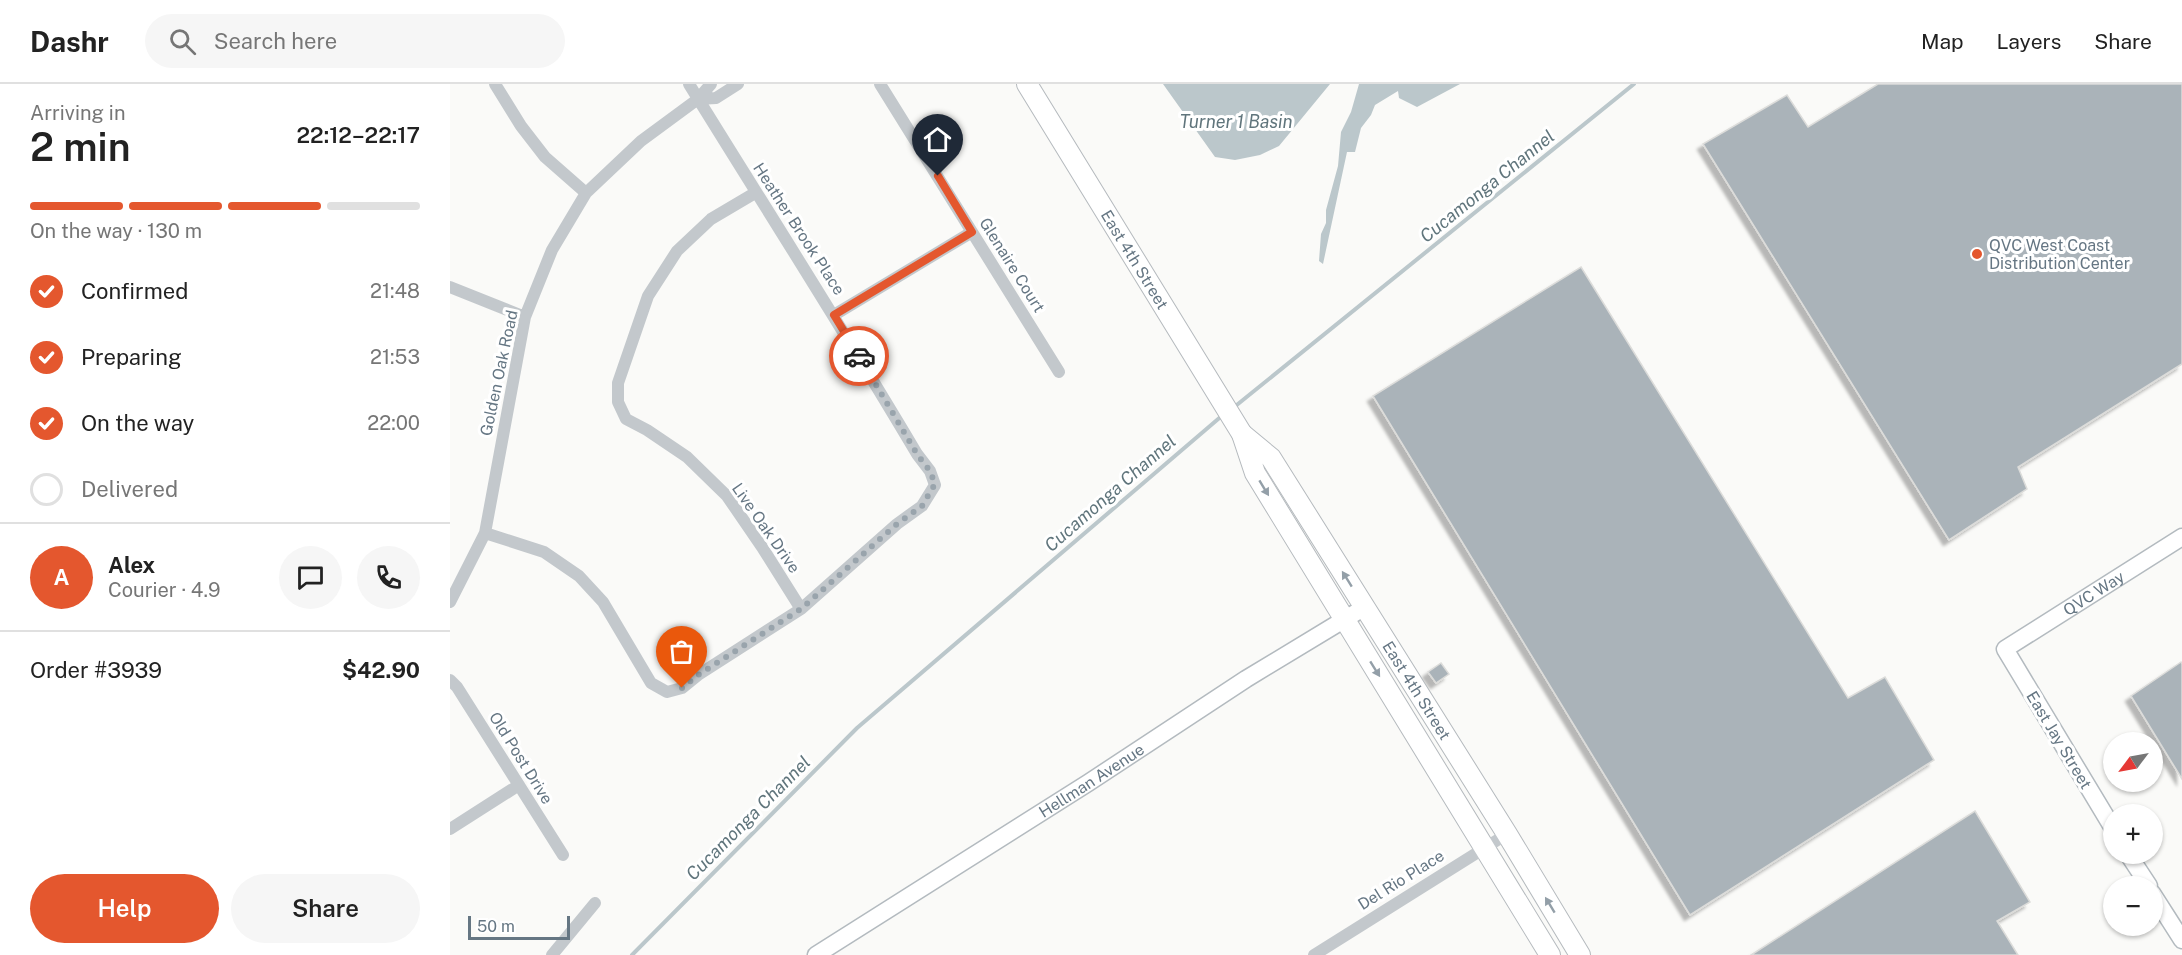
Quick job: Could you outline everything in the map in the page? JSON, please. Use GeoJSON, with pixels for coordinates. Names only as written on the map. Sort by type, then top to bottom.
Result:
{"type":"FeatureCollection","features":[{"type":"Feature","properties":{"kind":"main road","name":"East 4th Street"},"geometry":{"type":"LineString","coordinates":[[1027,84],[1242,434],[1255,473],[1550,955]]}},
{"type":"Feature","properties":{"kind":"main road","name":"East 4th Street"},"geometry":{"type":"LineString","coordinates":[[1242,434],[1271,458],[1507,834],[1580,955]]}},
{"type":"Feature","properties":{"kind":"street"},"geometry":{"type":"LineString","coordinates":[[495,84],[521,126],[545,157],[586,193]]}},
{"type":"Feature","properties":{"kind":"street","name":"Heather Brook Place"},"geometry":{"type":"LineString","coordinates":[[485,532],[544,552],[579,576],[603,602],[651,683],[667,692],[682,688],[698,675],[801,609],[897,524],[922,506],[935,484],[930,471],[917,454],[834,315],[755,193],[689,84]]}},
{"type":"Feature","properties":{"kind":"street","name":"Golden Oak Road"},"geometry":{"type":"LineString","coordinates":[[450,602],[485,532],[525,317],[552,250],[586,193],[640,141],[698,99],[711,84]]}},
{"type":"Feature","properties":{"kind":"street","name":"Golden Oak Road"},"geometry":{"type":"LineString","coordinates":[[698,99],[716,98],[738,84]]}},
{"type":"Feature","properties":{"kind":"street","name":"Glenaire Court"},"geometry":{"type":"LineString","coordinates":[[880,84],[1059,372]]}},
{"type":"Feature","properties":{"kind":"street","name":"Live Oak Drive"},"geometry":{"type":"LineString","coordinates":[[755,193],[711,219],[677,251],[648,296],[618,383],[618,402],[626,419],[687,457],[726,496],[801,609]]}},
{"type":"Feature","properties":{"kind":"street"},"geometry":{"type":"LineString","coordinates":[[834,315],[972,232]]}},
{"type":"Feature","properties":{"kind":"street"},"geometry":{"type":"LineString","coordinates":[[451,290],[525,317]]}},
{"type":"Feature","properties":{"kind":"street","name":"QVC Way"},"geometry":{"type":"LineString","coordinates":[[2005,649],[2182,537]]}},
{"type":"Feature","properties":{"kind":"street","name":"Hellman Avenue"},"geometry":{"type":"LineString","coordinates":[[816,955],[1088,783],[1246,679],[1365,607]]}},
{"type":"Feature","properties":{"kind":"street","name":"East Jay Street"},"geometry":{"type":"LineString","coordinates":[[2005,649],[2103,812]]}},
{"type":"Feature","properties":{"kind":"street","name":"Old Post Drive"},"geometry":{"type":"LineString","coordinates":[[450,680],[457,687],[562,855]]}},
{"type":"Feature","properties":{"kind":"street"},"geometry":{"type":"LineString","coordinates":[[450,829],[519,785]]}},
{"type":"Feature","properties":{"kind":"street","name":"Del Rio Place"},"geometry":{"type":"LineString","coordinates":[[1314,955],[1507,834]]}},
{"type":"Feature","properties":{"kind":"street"},"geometry":{"type":"LineString","coordinates":[[552,955],[595,903]]}},
{"type":"Feature","properties":{"kind":"street"},"geometry":{"type":"LineString","coordinates":[[2163,910],[2182,940]]}},
{"type":"Feature","properties":{"kind":"water","name":"Turner 1 Basin"},"geometry":{"type":"Polygon","coordinates":[[[1163,84],[1330,84],[1279,146],[1260,155],[1235,160],[1215,157],[1163,84]]]}},
{"type":"Feature","properties":{"kind":"water","name":"Turner 1 Basin"},"geometry":{"type":"Polygon","coordinates":[[[1359,84],[1460,84],[1417,107],[1399,98],[1398,91],[1375,105],[1361,128],[1355,152],[1347,152],[1323,264],[1319,261],[1321,234],[1326,223],[1326,210],[1338,166],[1341,132],[1351,112],[1359,84]]]}},
{"type":"Feature","properties":{"kind":"building","name":"QVC West Coast Distribution Center"},"geometry":{"type":"Polygon","coordinates":[[[1878,84],[2182,84],[2182,364],[2018,467],[2027,489],[1949,540],[1703,144],[1787,95],[1808,127],[1878,84]]]}},
{"type":"Feature","properties":{"kind":"building"},"geometry":{"type":"Polygon","coordinates":[[[1581,267],[1848,698],[1885,677],[1934,760],[1690,915],[1373,396],[1581,267]]]}},
{"type":"Feature","properties":{"kind":"building"},"geometry":{"type":"Polygon","coordinates":[[[2181,662],[2182,779],[2163,748],[2163,732],[2153,732],[2131,696],[2181,662]]]}},
{"type":"Feature","properties":{"kind":"building"},"geometry":{"type":"Polygon","coordinates":[[[1441,663],[1449,674],[1436,683],[1428,672],[1441,663]]]}},
{"type":"Feature","properties":{"kind":"building"},"geometry":{"type":"Polygon","coordinates":[[[1975,811],[2030,902],[1997,921],[2018,955],[1751,955],[1975,811]]]}},
{"type":"Feature","properties":{"kind":"waterway","name":"Cucamonga Channel"},"geometry":{"type":"LineString","coordinates":[[1233,408],[1634,84]]}},
{"type":"Feature","properties":{"kind":"waterway","name":"Cucamonga Channel"},"geometry":{"type":"LineString","coordinates":[[632,955],[857,728],[1224,414]]}},
{"type":"Feature","properties":{"kind":"way so far"},"geometry":{"type":"LineString","coordinates":[[682,688],[698,675],[801,609],[897,524],[922,506],[935,484],[930,471],[917,454],[859,356]]}},
{"type":"Feature","properties":{"kind":"place","name":"QVC West Coast Distribution Center"},"geometry":{"type":"Point","coordinates":[1977,254]}},
{"type":"Feature","properties":{"kind":"route"},"geometry":{"type":"LineString","coordinates":[[859,356],[834,315],[972,232],[938,176]]}}]}
